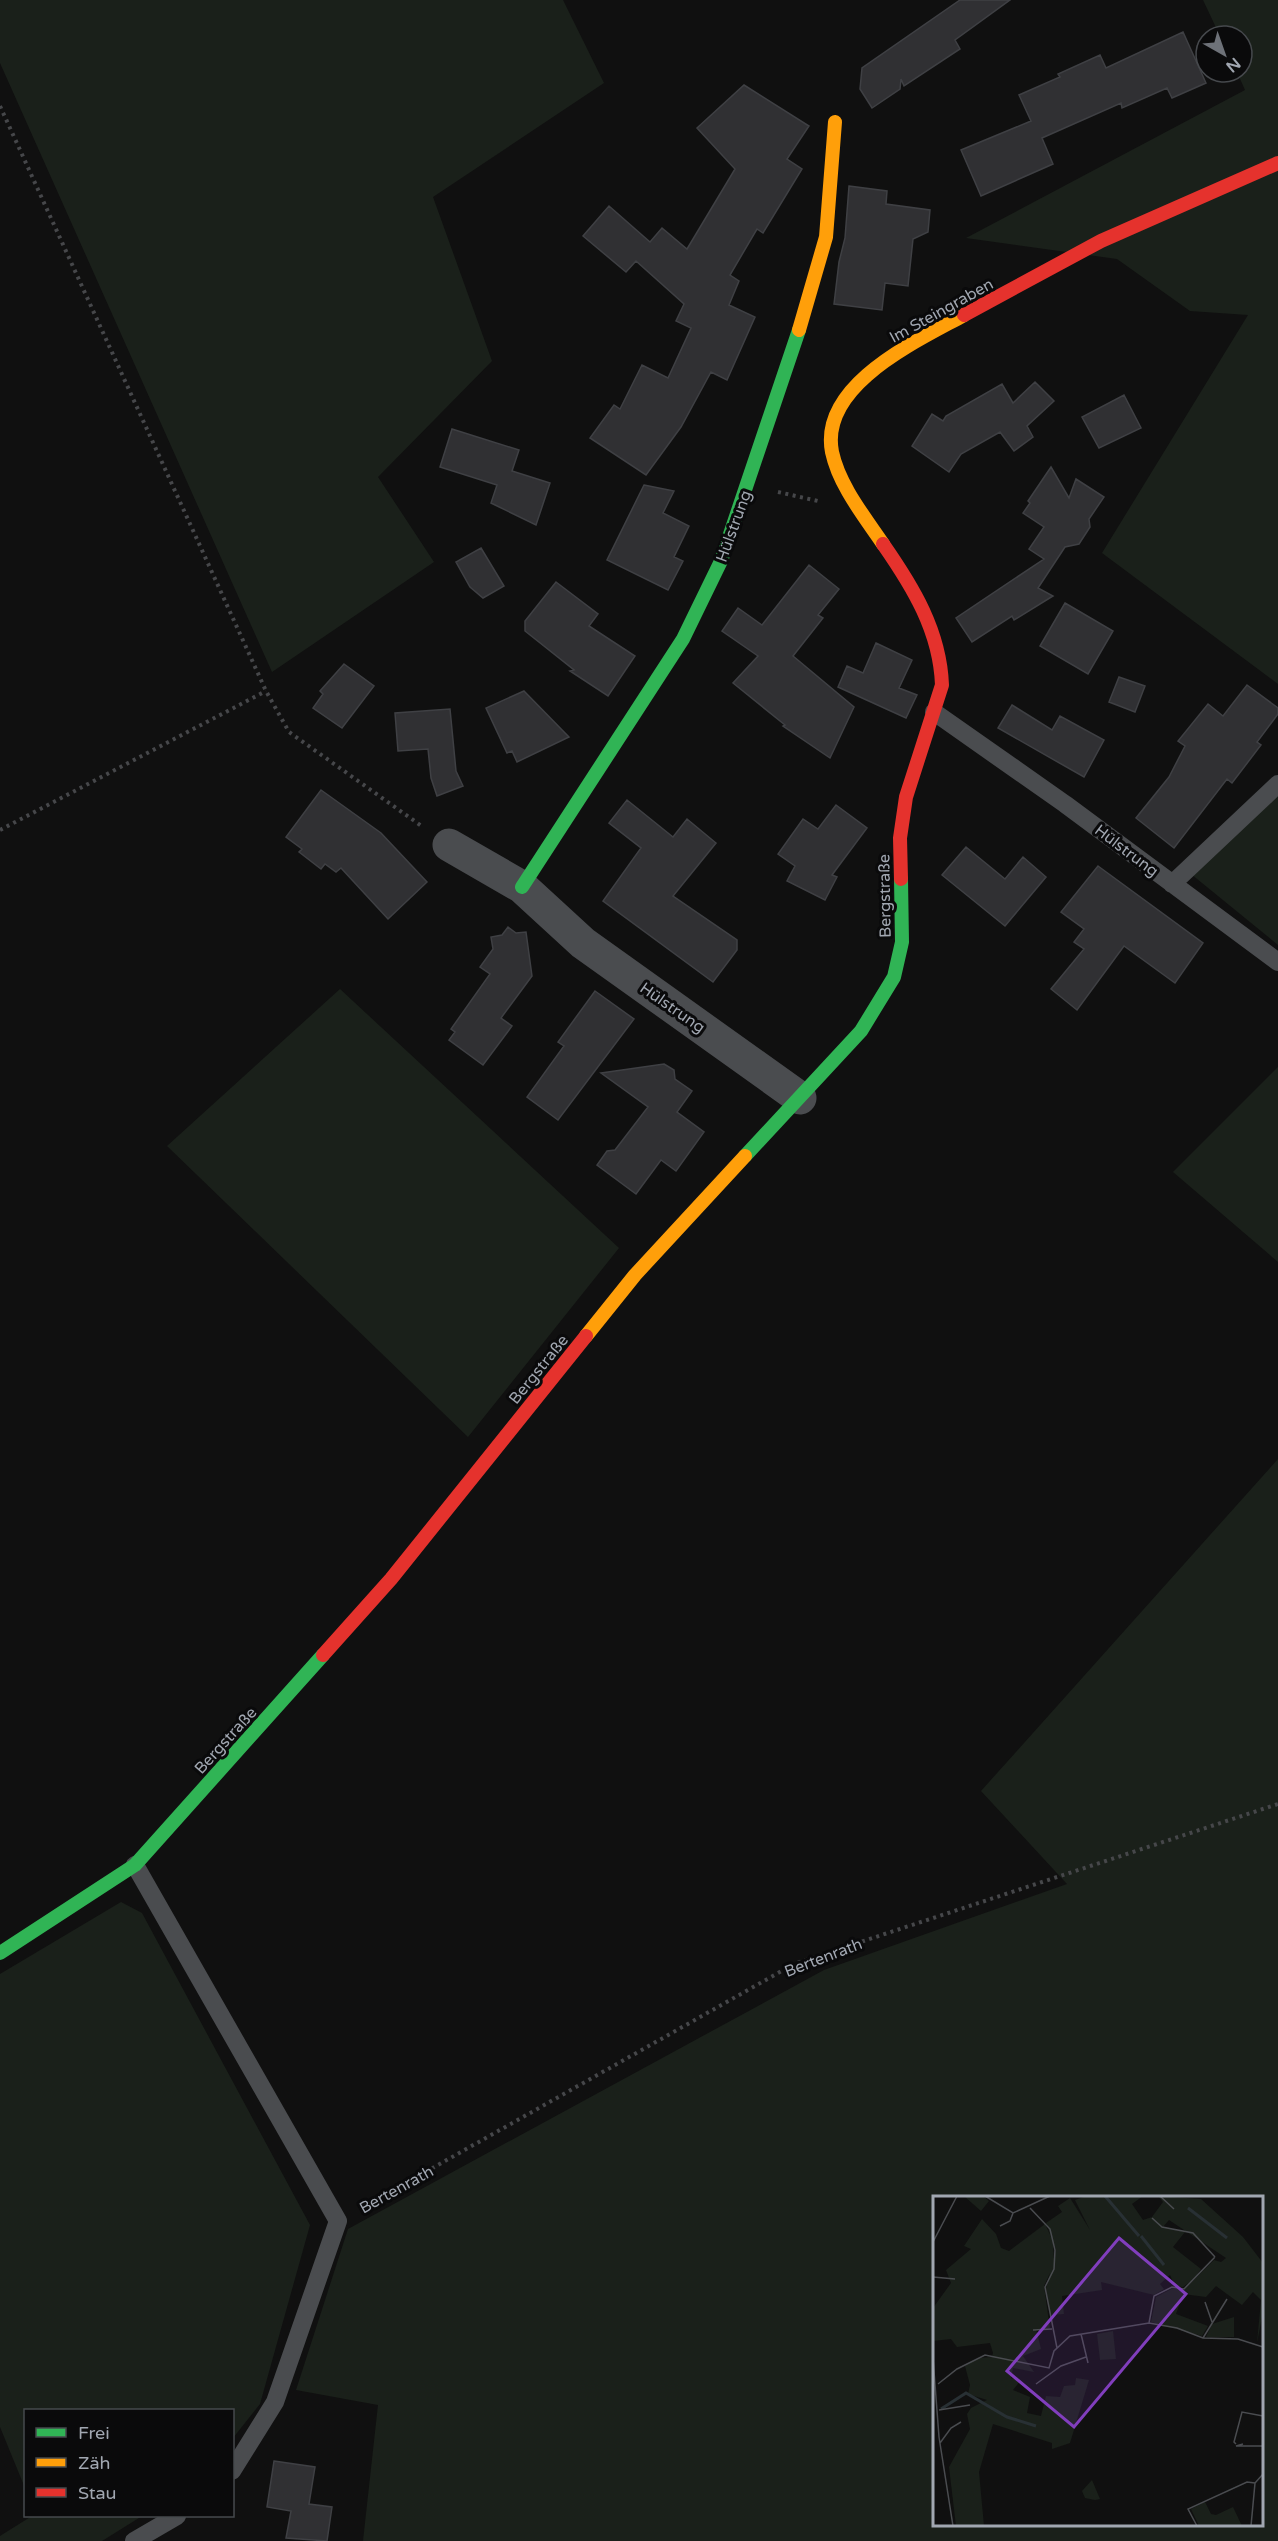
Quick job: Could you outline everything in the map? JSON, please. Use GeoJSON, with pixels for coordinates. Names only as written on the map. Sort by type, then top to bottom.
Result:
{"type":"FeatureCollection","features":[{"type":"Feature","properties":{"kind":"street","name":"Hülstrung"},"geometry":{"type":"LineString","coordinates":[[522,887],[683,639],[721,561],[805,312],[826,237],[835,122]]}},
{"type":"Feature","properties":{"kind":"street","name":"Im Steingraben"},"geometry":{"type":"LineString","coordinates":[[934,712],[942,685],[942,665],[934,633],[908,580],[857,506],[838,465],[831,440],[838,411],[852,390],[882,363],[910,344],[1101,241],[1278,163]]}},
{"type":"Feature","properties":{"kind":"street","name":"Bergstraße"},"geometry":{"type":"LineString","coordinates":[[0,1953],[135,1865],[391,1579],[635,1275],[861,1031],[894,977],[902,942],[900,838],[906,797],[934,712]]}},
{"type":"Feature","properties":{"kind":"street","name":"Hülstrung"},"geometry":{"type":"LineString","coordinates":[[449,845],[522,887],[583,944],[800,1098]]}},
{"type":"Feature","properties":{"kind":"lane","name":"Hülstrung"},"geometry":{"type":"LineString","coordinates":[[934,712],[1065,804],[1278,963]]}},
{"type":"Feature","properties":{"kind":"lane","name":"Hülstrung"},"geometry":{"type":"LineString","coordinates":[[1172,884],[1278,784]]}},
{"type":"Feature","properties":{"kind":"lane"},"geometry":{"type":"LineString","coordinates":[[135,1865],[338,2222],[275,2402],[234,2468]]}},
{"type":"Feature","properties":{"kind":"lane"},"geometry":{"type":"LineString","coordinates":[[134,2541],[175,2517]]}},
{"type":"Feature","properties":{"kind":"path"},"geometry":{"type":"LineString","coordinates":[[0,106],[266,691],[289,732],[449,845]]}},
{"type":"Feature","properties":{"kind":"path"},"geometry":{"type":"LineString","coordinates":[[747,485],[833,504],[857,506]]}},
{"type":"Feature","properties":{"kind":"path"},"geometry":{"type":"LineString","coordinates":[[0,830],[266,691]]}},
{"type":"Feature","properties":{"kind":"path","name":"Bertenrath"},"geometry":{"type":"LineString","coordinates":[[338,2222],[794,1964],[1278,1804]]}},
{"type":"Feature","properties":{"kind":"shaded area"},"geometry":{"type":"Polygon","coordinates":[[[0,0],[563,0],[604,83],[433,197],[492,361],[378,477],[434,562],[272,672],[0,63],[0,0]]]}},
{"type":"Feature","properties":{"kind":"shaded area"},"geometry":{"type":"Polygon","coordinates":[[[1203,0],[1278,0],[1278,684],[1102,553],[1248,315],[1190,311],[1117,259],[966,238],[1245,90],[1242,84],[1254,84],[1254,24],[1214,24],[1203,0]]]}},
{"type":"Feature","properties":{"kind":"shaded area"},"geometry":{"type":"Polygon","coordinates":[[[1278,795],[1278,945],[1191,874],[1278,795]]]}},
{"type":"Feature","properties":{"kind":"shaded area"},"geometry":{"type":"Polygon","coordinates":[[[340,989],[619,1248],[468,1437],[167,1146],[340,989]]]}},
{"type":"Feature","properties":{"kind":"shaded area"},"geometry":{"type":"Polygon","coordinates":[[[1278,1067],[1278,1262],[1173,1172],[1278,1067]]]}},
{"type":"Feature","properties":{"kind":"shaded area"},"geometry":{"type":"Polygon","coordinates":[[[1278,1459],[1278,2541],[363,2541],[378,2405],[296,2390],[348,2229],[824,1970],[1067,1884],[981,1791],[1278,1459]]]}},
{"type":"Feature","properties":{"kind":"shaded area"},"geometry":{"type":"Polygon","coordinates":[[[121,1902],[142,1913],[310,2225],[260,2404],[234,2437],[234,2409],[24,2409],[24,2486],[0,2427],[0,1974],[121,1902]]]}},
{"type":"Feature","properties":{"kind":"shaded area"},"geometry":{"type":"Polygon","coordinates":[[[30,2517],[140,2517],[102,2541],[0,2541],[0,2536],[30,2517]]]}},
{"type":"Feature","properties":{"kind":"building"},"geometry":{"type":"Polygon","coordinates":[[[960,0],[1010,0],[955,40],[960,49],[904,86],[901,79],[900,89],[872,108],[860,89],[862,68],[960,0]]]}},
{"type":"Feature","properties":{"kind":"building"},"geometry":{"type":"Polygon","coordinates":[[[1183,32],[1194,56],[1194,84],[1204,84],[1172,98],[1167,88],[1122,108],[1121,103],[1042,138],[1053,164],[981,196],[961,150],[1031,121],[1019,95],[1060,77],[1058,74],[1100,55],[1106,68],[1183,32]]]}},
{"type":"Feature","properties":{"kind":"building"},"geometry":{"type":"Polygon","coordinates":[[[744,85],[809,126],[787,159],[802,169],[763,233],[757,229],[730,275],[739,281],[729,305],[755,317],[727,380],[711,372],[681,427],[646,475],[590,438],[614,405],[620,409],[642,365],[668,378],[691,328],[676,321],[684,304],[636,261],[626,272],[583,236],[609,206],[650,242],[662,228],[687,249],[735,169],[697,128],[744,85]]]}},
{"type":"Feature","properties":{"kind":"building"},"geometry":{"type":"Polygon","coordinates":[[[849,186],[887,191],[886,204],[930,210],[928,232],[913,239],[908,286],[885,283],[882,310],[834,304],[839,262],[845,238],[849,186]]]}},
{"type":"Feature","properties":{"kind":"building"},"geometry":{"type":"Polygon","coordinates":[[[1035,382],[1054,401],[1027,426],[1033,437],[1014,451],[1000,432],[961,454],[949,472],[912,446],[932,414],[943,421],[946,416],[1002,384],[1013,403],[1035,382]]]}},
{"type":"Feature","properties":{"kind":"building"},"geometry":{"type":"Polygon","coordinates":[[[1124,395],[1141,428],[1099,448],[1082,417],[1124,395]]]}},
{"type":"Feature","properties":{"kind":"building"},"geometry":{"type":"Polygon","coordinates":[[[452,429],[519,450],[512,471],[550,483],[536,525],[491,503],[497,485],[440,467],[452,429]]]}},
{"type":"Feature","properties":{"kind":"building"},"geometry":{"type":"Polygon","coordinates":[[[1051,467],[1069,498],[1076,479],[1104,497],[1089,519],[1090,527],[1079,544],[1065,547],[1038,588],[1053,596],[1014,620],[1012,616],[972,642],[956,618],[1044,559],[1029,549],[1044,527],[1023,513],[1030,503],[1028,501],[1051,467]]]}},
{"type":"Feature","properties":{"kind":"building"},"geometry":{"type":"Polygon","coordinates":[[[644,485],[674,491],[663,513],[689,526],[674,557],[683,561],[668,590],[607,560],[644,485]]]}},
{"type":"Feature","properties":{"kind":"building"},"geometry":{"type":"Polygon","coordinates":[[[481,548],[504,586],[483,598],[470,587],[456,562],[481,548]]]}},
{"type":"Feature","properties":{"kind":"building"},"geometry":{"type":"Polygon","coordinates":[[[809,565],[839,589],[818,615],[823,618],[793,656],[854,707],[830,758],[783,726],[785,725],[733,683],[758,656],[722,631],[738,608],[762,625],[809,565]]]}},
{"type":"Feature","properties":{"kind":"building"},"geometry":{"type":"Polygon","coordinates":[[[556,582],[598,614],[589,626],[635,656],[608,696],[570,671],[574,670],[525,631],[525,621],[556,582]]]}},
{"type":"Feature","properties":{"kind":"building"},"geometry":{"type":"Polygon","coordinates":[[[1065,603],[1113,631],[1088,674],[1040,646],[1065,603]]]}},
{"type":"Feature","properties":{"kind":"building"},"geometry":{"type":"Polygon","coordinates":[[[876,643],[912,660],[899,688],[917,695],[906,718],[838,687],[847,666],[863,673],[876,643]]]}},
{"type":"Feature","properties":{"kind":"building"},"geometry":{"type":"Polygon","coordinates":[[[344,664],[374,686],[342,728],[313,708],[323,694],[320,691],[344,664]]]}},
{"type":"Feature","properties":{"kind":"building"},"geometry":{"type":"Polygon","coordinates":[[[1119,677],[1145,686],[1135,712],[1109,702],[1119,677]]]}},
{"type":"Feature","properties":{"kind":"building"},"geometry":{"type":"Polygon","coordinates":[[[1247,685],[1278,708],[1278,714],[1257,742],[1261,745],[1232,783],[1227,779],[1174,848],[1136,818],[1169,777],[1185,746],[1178,741],[1208,704],[1223,716],[1247,685]]]}},
{"type":"Feature","properties":{"kind":"building"},"geometry":{"type":"Polygon","coordinates":[[[524,691],[569,737],[517,762],[512,751],[507,753],[486,708],[524,691]]]}},
{"type":"Feature","properties":{"kind":"building"},"geometry":{"type":"Polygon","coordinates":[[[1012,705],[1052,730],[1060,716],[1104,740],[1084,777],[998,728],[1012,705]]]}},
{"type":"Feature","properties":{"kind":"building"},"geometry":{"type":"Polygon","coordinates":[[[450,709],[456,771],[463,786],[437,796],[431,778],[428,749],[398,751],[395,713],[450,709]]]}},
{"type":"Feature","properties":{"kind":"building"},"geometry":{"type":"Polygon","coordinates":[[[321,790],[381,833],[427,882],[388,919],[341,868],[336,872],[325,864],[321,869],[299,852],[302,849],[286,837],[321,790]]]}},
{"type":"Feature","properties":{"kind":"building"},"geometry":{"type":"Polygon","coordinates":[[[627,800],[673,837],[687,819],[716,843],[673,896],[737,940],[737,950],[713,982],[603,901],[641,848],[609,823],[627,800]]]}},
{"type":"Feature","properties":{"kind":"building"},"geometry":{"type":"Polygon","coordinates":[[[836,805],[867,828],[832,875],[837,877],[825,900],[787,881],[795,866],[778,854],[803,819],[818,829],[836,805]]]}},
{"type":"Feature","properties":{"kind":"building"},"geometry":{"type":"Polygon","coordinates":[[[966,847],[1005,879],[1023,857],[1046,877],[1005,926],[942,875],[966,847]]]}},
{"type":"Feature","properties":{"kind":"building"},"geometry":{"type":"Polygon","coordinates":[[[1098,866],[1203,943],[1175,983],[1124,946],[1077,1010],[1051,989],[1084,949],[1074,942],[1084,929],[1061,912],[1098,866]]]}},
{"type":"Feature","properties":{"kind":"building"},"geometry":{"type":"Polygon","coordinates":[[[508,927],[516,933],[526,932],[532,976],[501,1018],[512,1026],[483,1065],[449,1040],[455,1032],[451,1029],[490,974],[480,967],[493,949],[491,937],[502,935],[508,927]]]}},
{"type":"Feature","properties":{"kind":"building"},"geometry":{"type":"Polygon","coordinates":[[[595,991],[634,1019],[558,1120],[527,1097],[564,1046],[558,1042],[595,991]]]}},
{"type":"Feature","properties":{"kind":"building"},"geometry":{"type":"Polygon","coordinates":[[[664,1064],[674,1070],[675,1079],[692,1091],[677,1112],[704,1132],[676,1171],[661,1160],[636,1194],[597,1165],[607,1151],[615,1150],[648,1107],[601,1073],[664,1064]]]}},
{"type":"Feature","properties":{"kind":"building"},"geometry":{"type":"Polygon","coordinates":[[[274,2461],[315,2467],[309,2504],[332,2507],[327,2541],[286,2538],[291,2511],[267,2507],[274,2461]]]}},
{"type":"Feature","properties":{"kind":"traffic: fast"},"geometry":{"type":"LineString","coordinates":[[522,887],[683,639],[721,561],[799,330]]}},
{"type":"Feature","properties":{"kind":"traffic: fast"},"geometry":{"type":"LineString","coordinates":[[745,1156],[861,1031],[894,977],[902,942],[901,879]]}},
{"type":"Feature","properties":{"kind":"traffic: fast"},"geometry":{"type":"LineString","coordinates":[[0,1953],[135,1865],[323,1655]]}},
{"type":"Feature","properties":{"kind":"traffic: slow"},"geometry":{"type":"LineString","coordinates":[[799,330],[826,237],[835,122]]}},
{"type":"Feature","properties":{"kind":"traffic: slow"},"geometry":{"type":"LineString","coordinates":[[883,544],[853,500],[840,476],[832,452],[832,428],[841,406],[856,386],[876,368],[898,352],[964,315]]}},
{"type":"Feature","properties":{"kind":"traffic: slow"},"geometry":{"type":"LineString","coordinates":[[586,1336],[635,1275],[745,1156]]}},
{"type":"Feature","properties":{"kind":"traffic: jam"},"geometry":{"type":"LineString","coordinates":[[964,315],[1101,241],[1278,163]]}},
{"type":"Feature","properties":{"kind":"traffic: jam"},"geometry":{"type":"LineString","coordinates":[[883,544],[923,610],[936,646],[942,685],[906,797],[900,838],[901,879]]}},
{"type":"Feature","properties":{"kind":"traffic: jam"},"geometry":{"type":"LineString","coordinates":[[323,1655],[391,1579],[586,1336]]}}]}
